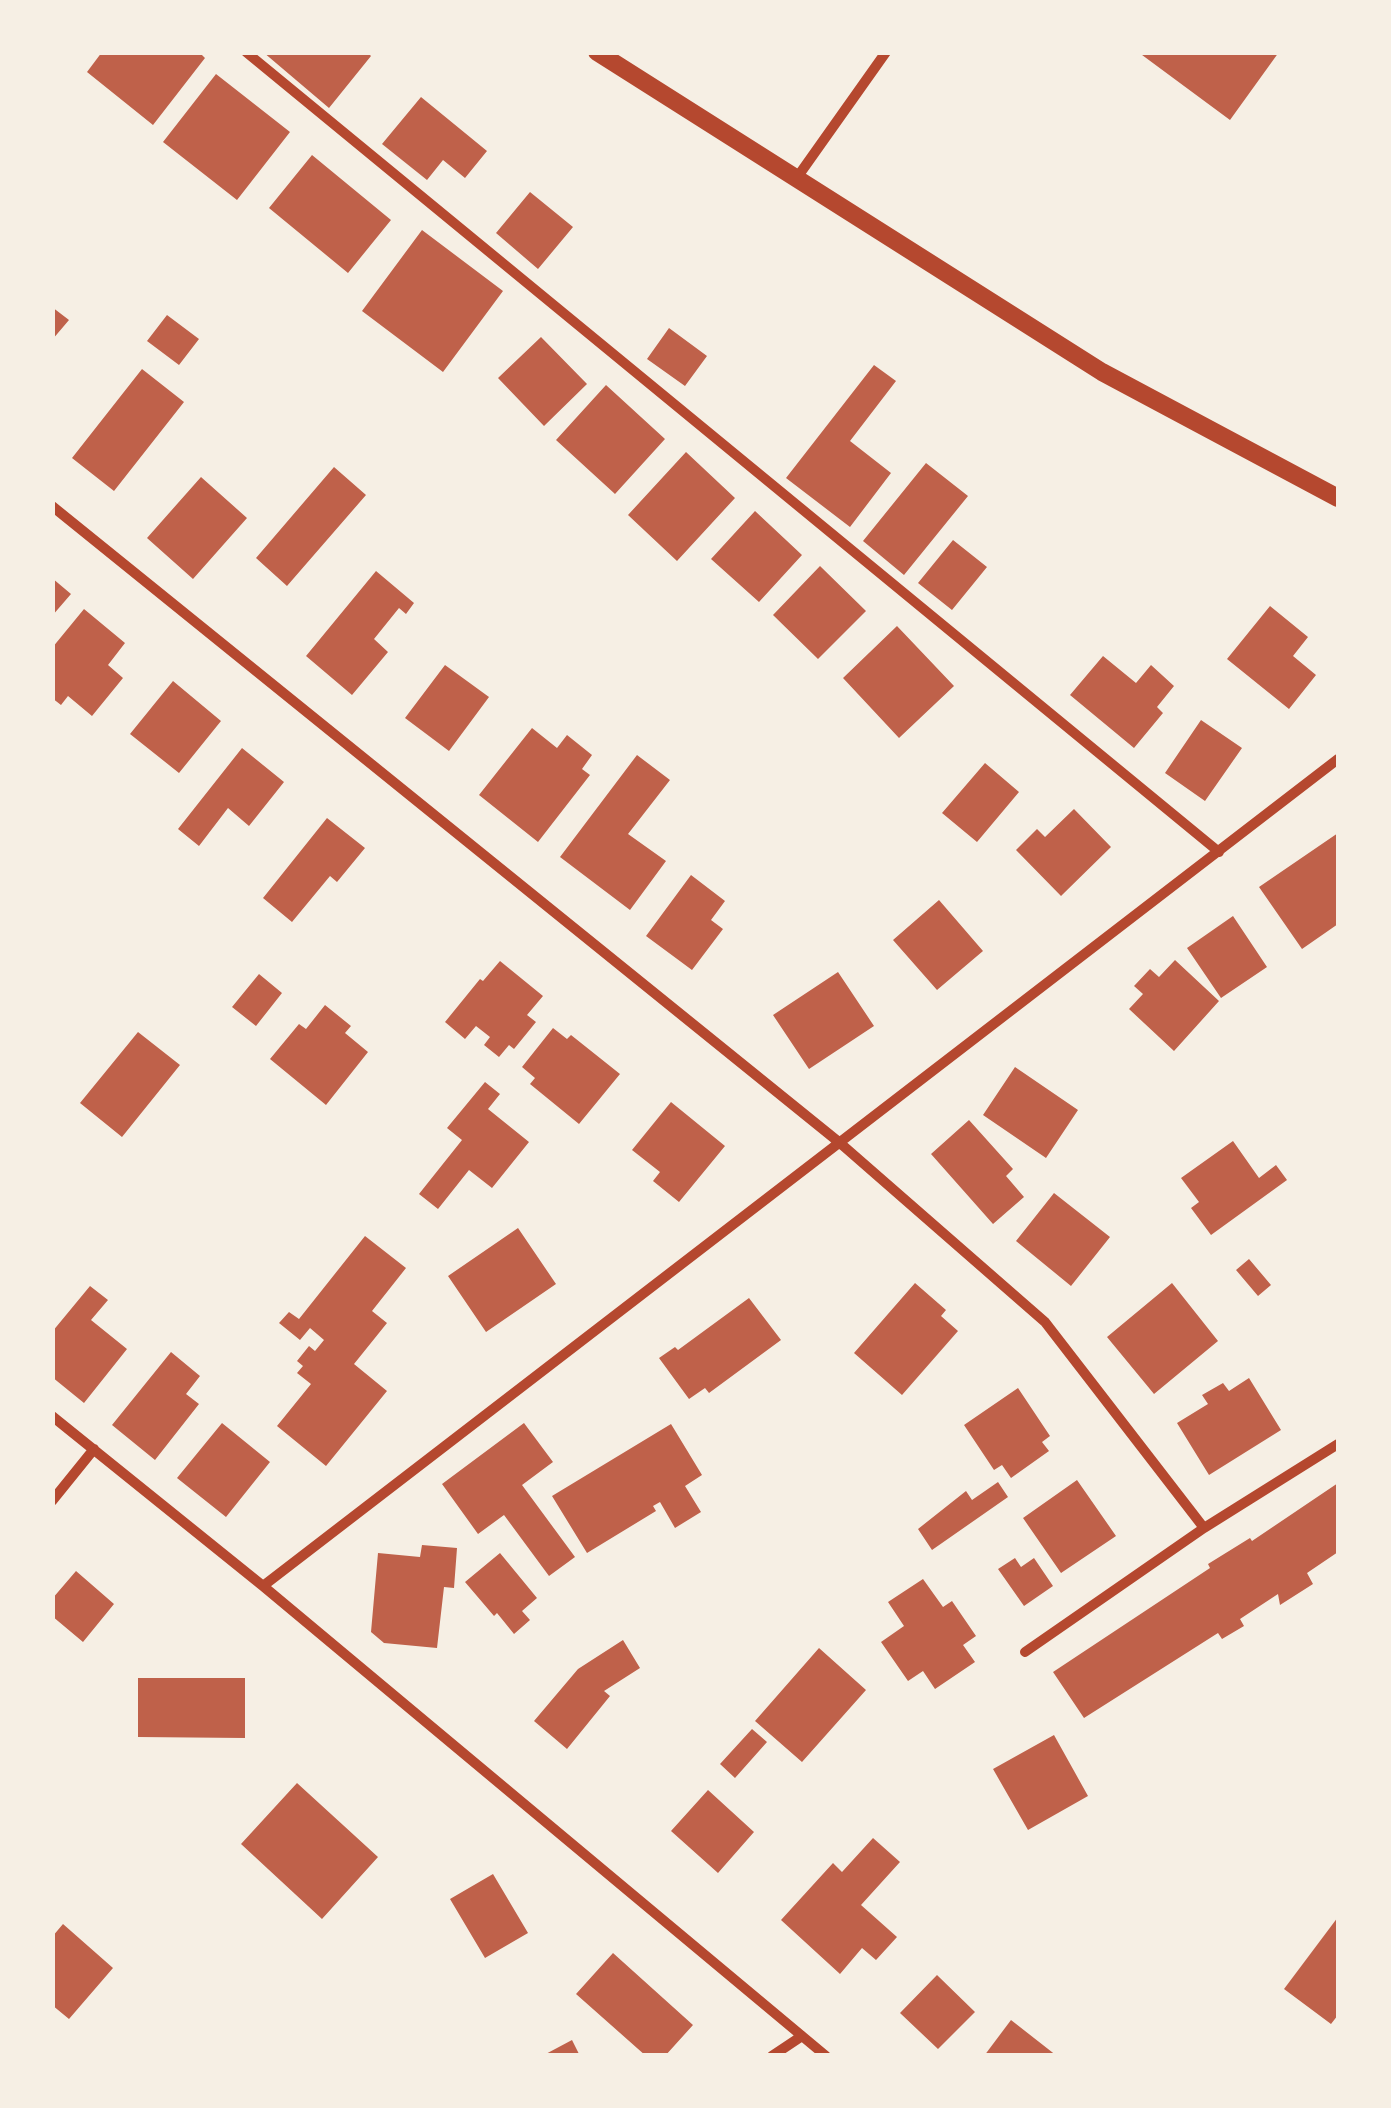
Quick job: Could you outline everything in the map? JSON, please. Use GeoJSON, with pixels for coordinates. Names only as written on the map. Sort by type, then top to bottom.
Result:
{"type":"FeatureCollection","features":[{"type":"Feature","properties":{"kind":"street"},"geometry":{"type":"LineString","coordinates":[[246,52],[1219,852]]}},
{"type":"Feature","properties":{"kind":"street"},"geometry":{"type":"LineString","coordinates":[[596,52],[1102,372],[1338,498]]}},
{"type":"Feature","properties":{"kind":"street"},"geometry":{"type":"LineString","coordinates":[[796,179],[886,52]]}},
{"type":"Feature","properties":{"kind":"street"},"geometry":{"type":"LineString","coordinates":[[52,506],[840,1143],[1045,1322],[1204,1528]]}},
{"type":"Feature","properties":{"kind":"street"},"geometry":{"type":"LineString","coordinates":[[263,1586],[1338,758]]}},
{"type":"Feature","properties":{"kind":"street"},"geometry":{"type":"LineString","coordinates":[[52,1416],[263,1586],[826,2056]]}},
{"type":"Feature","properties":{"kind":"street"},"geometry":{"type":"LineString","coordinates":[[1025,1652],[1204,1528],[1338,1444]]}},
{"type":"Feature","properties":{"kind":"street"},"geometry":{"type":"LineString","coordinates":[[52,1501],[94,1449]]}},
{"type":"Feature","properties":{"kind":"street"},"geometry":{"type":"LineString","coordinates":[[772,2056],[802,2036]]}},
{"type":"Feature","properties":{"kind":"building"},"geometry":{"type":"Polygon","coordinates":[[[102,52],[199,52],[205,58],[153,125],[87,72],[102,52]]]}},
{"type":"Feature","properties":{"kind":"building"},"geometry":{"type":"Polygon","coordinates":[[[263,52],[367,52],[371,56],[329,108],[263,52]]]}},
{"type":"Feature","properties":{"kind":"building"},"geometry":{"type":"Polygon","coordinates":[[[1138,52],[1279,52],[1230,120],[1138,52]]]}},
{"type":"Feature","properties":{"kind":"building"},"geometry":{"type":"Polygon","coordinates":[[[216,74],[290,132],[237,200],[163,142],[216,74]]]}},
{"type":"Feature","properties":{"kind":"building"},"geometry":{"type":"Polygon","coordinates":[[[421,97],[487,151],[465,178],[443,160],[427,180],[382,144],[421,97]]]}},
{"type":"Feature","properties":{"kind":"building"},"geometry":{"type":"Polygon","coordinates":[[[312,155],[391,220],[348,273],[269,208],[312,155]]]}},
{"type":"Feature","properties":{"kind":"building"},"geometry":{"type":"Polygon","coordinates":[[[530,192],[573,227],[538,269],[496,233],[530,192]]]}},
{"type":"Feature","properties":{"kind":"building"},"geometry":{"type":"Polygon","coordinates":[[[422,230],[503,291],[443,372],[362,311],[422,230]]]}},
{"type":"Feature","properties":{"kind":"building"},"geometry":{"type":"Polygon","coordinates":[[[52,307],[69,320],[52,340],[52,307]]]}},
{"type":"Feature","properties":{"kind":"building"},"geometry":{"type":"Polygon","coordinates":[[[167,315],[199,339],[179,365],[147,341],[167,315]]]}},
{"type":"Feature","properties":{"kind":"building"},"geometry":{"type":"Polygon","coordinates":[[[669,328],[707,356],[685,386],[647,359],[669,328]]]}},
{"type":"Feature","properties":{"kind":"building"},"geometry":{"type":"Polygon","coordinates":[[[541,337],[587,384],[544,426],[498,378],[541,337]]]}},
{"type":"Feature","properties":{"kind":"building"},"geometry":{"type":"Polygon","coordinates":[[[874,365],[896,381],[850,441],[891,473],[850,527],[786,478],[874,365]]]}},
{"type":"Feature","properties":{"kind":"building"},"geometry":{"type":"Polygon","coordinates":[[[142,369],[184,402],[114,491],[72,458],[142,369]]]}},
{"type":"Feature","properties":{"kind":"building"},"geometry":{"type":"Polygon","coordinates":[[[606,385],[665,439],[615,494],[556,440],[606,385]]]}},
{"type":"Feature","properties":{"kind":"building"},"geometry":{"type":"Polygon","coordinates":[[[686,452],[735,498],[677,561],[628,515],[686,452]]]}},
{"type":"Feature","properties":{"kind":"building"},"geometry":{"type":"Polygon","coordinates":[[[926,463],[968,496],[904,575],[863,541],[926,463]]]}},
{"type":"Feature","properties":{"kind":"building"},"geometry":{"type":"Polygon","coordinates":[[[334,467],[366,495],[287,586],[256,558],[334,467]]]}},
{"type":"Feature","properties":{"kind":"building"},"geometry":{"type":"Polygon","coordinates":[[[201,477],[247,518],[193,579],[147,538],[201,477]]]}},
{"type":"Feature","properties":{"kind":"building"},"geometry":{"type":"Polygon","coordinates":[[[755,511],[802,555],[759,602],[711,559],[755,511]]]}},
{"type":"Feature","properties":{"kind":"building"},"geometry":{"type":"Polygon","coordinates":[[[953,540],[987,567],[952,610],[918,583],[953,540]]]}},
{"type":"Feature","properties":{"kind":"building"},"geometry":{"type":"Polygon","coordinates":[[[820,566],[866,611],[818,659],[773,615],[820,566]]]}},
{"type":"Feature","properties":{"kind":"building"},"geometry":{"type":"Polygon","coordinates":[[[376,571],[414,603],[406,614],[399,608],[374,639],[388,652],[352,695],[306,656],[376,571]]]}},
{"type":"Feature","properties":{"kind":"building"},"geometry":{"type":"Polygon","coordinates":[[[52,578],[71,594],[52,616],[52,578]]]}},
{"type":"Feature","properties":{"kind":"building"},"geometry":{"type":"Polygon","coordinates":[[[1270,606],[1308,637],[1293,656],[1316,675],[1289,709],[1227,659],[1270,606]]]}},
{"type":"Feature","properties":{"kind":"building"},"geometry":{"type":"Polygon","coordinates":[[[84,609],[125,643],[108,665],[123,678],[92,716],[68,696],[61,705],[52,698],[52,648],[84,609]]]}},
{"type":"Feature","properties":{"kind":"building"},"geometry":{"type":"Polygon","coordinates":[[[897,626],[954,686],[899,738],[843,678],[897,626]]]}},
{"type":"Feature","properties":{"kind":"building"},"geometry":{"type":"Polygon","coordinates":[[[1103,656],[1136,683],[1151,665],[1174,686],[1157,707],[1163,713],[1134,748],[1070,695],[1103,656]]]}},
{"type":"Feature","properties":{"kind":"building"},"geometry":{"type":"Polygon","coordinates":[[[445,665],[489,697],[449,751],[405,718],[445,665]]]}},
{"type":"Feature","properties":{"kind":"building"},"geometry":{"type":"Polygon","coordinates":[[[173,681],[221,721],[179,773],[130,734],[173,681]]]}},
{"type":"Feature","properties":{"kind":"building"},"geometry":{"type":"Polygon","coordinates":[[[1201,720],[1242,748],[1205,801],[1165,773],[1201,720]]]}},
{"type":"Feature","properties":{"kind":"building"},"geometry":{"type":"Polygon","coordinates":[[[532,728],[557,748],[567,735],[592,755],[582,769],[590,775],[538,842],[479,795],[532,728]]]}},
{"type":"Feature","properties":{"kind":"building"},"geometry":{"type":"Polygon","coordinates":[[[242,748],[284,782],[249,826],[228,808],[199,846],[178,829],[242,748]]]}},
{"type":"Feature","properties":{"kind":"building"},"geometry":{"type":"Polygon","coordinates":[[[637,755],[670,780],[628,834],[666,861],[630,910],[560,857],[637,755]]]}},
{"type":"Feature","properties":{"kind":"building"},"geometry":{"type":"Polygon","coordinates":[[[985,763],[1019,792],[977,842],[942,813],[985,763]]]}},
{"type":"Feature","properties":{"kind":"building"},"geometry":{"type":"Polygon","coordinates":[[[1074,809],[1111,847],[1061,896],[1016,850],[1037,829],[1045,837],[1074,809]]]}},
{"type":"Feature","properties":{"kind":"building"},"geometry":{"type":"Polygon","coordinates":[[[327,818],[365,848],[337,882],[330,876],[292,922],[263,898],[327,818]]]}},
{"type":"Feature","properties":{"kind":"building"},"geometry":{"type":"Polygon","coordinates":[[[1338,833],[1338,924],[1302,949],[1259,887],[1338,833]]]}},
{"type":"Feature","properties":{"kind":"building"},"geometry":{"type":"Polygon","coordinates":[[[691,875],[725,901],[711,920],[723,929],[692,970],[646,936],[691,875]]]}},
{"type":"Feature","properties":{"kind":"building"},"geometry":{"type":"Polygon","coordinates":[[[939,900],[983,951],[937,990],[893,940],[939,900]]]}},
{"type":"Feature","properties":{"kind":"building"},"geometry":{"type":"Polygon","coordinates":[[[1233,916],[1267,967],[1221,998],[1187,948],[1233,916]]]}},
{"type":"Feature","properties":{"kind":"building"},"geometry":{"type":"Polygon","coordinates":[[[1175,960],[1219,1001],[1174,1051],[1129,1009],[1143,994],[1134,986],[1150,969],[1159,977],[1175,960]]]}},
{"type":"Feature","properties":{"kind":"building"},"geometry":{"type":"Polygon","coordinates":[[[500,961],[543,996],[527,1015],[536,1022],[514,1049],[509,1045],[499,1057],[484,1045],[490,1037],[476,1026],[465,1039],[445,1022],[500,961]]]}},
{"type":"Feature","properties":{"kind":"building"},"geometry":{"type":"Polygon","coordinates":[[[838,972],[874,1026],[809,1069],[773,1015],[838,972]]]}},
{"type":"Feature","properties":{"kind":"building"},"geometry":{"type":"Polygon","coordinates":[[[259,974],[282,993],[256,1026],[232,1007],[259,974]]]}},
{"type":"Feature","properties":{"kind":"building"},"geometry":{"type":"Polygon","coordinates":[[[325,1005],[351,1026],[345,1033],[368,1052],[326,1105],[270,1059],[299,1024],[306,1029],[325,1005]]]}},
{"type":"Feature","properties":{"kind":"building"},"geometry":{"type":"Polygon","coordinates":[[[553,1028],[567,1039],[571,1035],[620,1074],[579,1124],[530,1084],[535,1078],[522,1067],[553,1028]]]}},
{"type":"Feature","properties":{"kind":"building"},"geometry":{"type":"Polygon","coordinates":[[[138,1032],[180,1065],[122,1137],[80,1103],[138,1032]]]}},
{"type":"Feature","properties":{"kind":"building"},"geometry":{"type":"Polygon","coordinates":[[[1015,1067],[1078,1110],[1046,1158],[983,1115],[1015,1067]]]}},
{"type":"Feature","properties":{"kind":"building"},"geometry":{"type":"Polygon","coordinates":[[[485,1082],[500,1094],[488,1109],[529,1142],[492,1188],[469,1170],[438,1209],[419,1194],[462,1140],[447,1128],[485,1082]]]}},
{"type":"Feature","properties":{"kind":"building"},"geometry":{"type":"Polygon","coordinates":[[[671,1102],[725,1146],[679,1202],[653,1181],[660,1172],[632,1150],[671,1102]]]}},
{"type":"Feature","properties":{"kind":"building"},"geometry":{"type":"Polygon","coordinates":[[[969,1120],[1013,1169],[1006,1176],[1024,1197],[993,1224],[931,1154],[969,1120]]]}},
{"type":"Feature","properties":{"kind":"building"},"geometry":{"type":"Polygon","coordinates":[[[1233,1141],[1259,1178],[1276,1165],[1287,1180],[1211,1235],[1191,1208],[1199,1202],[1181,1178],[1233,1141]]]}},
{"type":"Feature","properties":{"kind":"building"},"geometry":{"type":"Polygon","coordinates":[[[1054,1193],[1110,1237],[1071,1286],[1016,1241],[1054,1193]]]}},
{"type":"Feature","properties":{"kind":"building"},"geometry":{"type":"Polygon","coordinates":[[[518,1228],[556,1284],[486,1332],[448,1276],[518,1228]]]}},
{"type":"Feature","properties":{"kind":"building"},"geometry":{"type":"Polygon","coordinates":[[[365,1236],[406,1268],[372,1311],[387,1323],[354,1364],[387,1391],[326,1466],[277,1426],[311,1384],[297,1373],[303,1366],[297,1361],[309,1346],[315,1351],[324,1340],[310,1328],[300,1340],[279,1323],[289,1312],[299,1319],[365,1236]]]}},
{"type":"Feature","properties":{"kind":"building"},"geometry":{"type":"Polygon","coordinates":[[[1249,1259],[1271,1285],[1258,1296],[1236,1270],[1249,1259]]]}},
{"type":"Feature","properties":{"kind":"building"},"geometry":{"type":"Polygon","coordinates":[[[915,1283],[946,1310],[941,1316],[958,1331],[902,1395],[854,1353],[915,1283]]]}},
{"type":"Feature","properties":{"kind":"building"},"geometry":{"type":"Polygon","coordinates":[[[1172,1283],[1218,1341],[1154,1394],[1107,1337],[1172,1283]]]}},
{"type":"Feature","properties":{"kind":"building"},"geometry":{"type":"Polygon","coordinates":[[[90,1286],[108,1300],[91,1320],[127,1349],[84,1403],[52,1377],[52,1332],[90,1286]]]}},
{"type":"Feature","properties":{"kind":"building"},"geometry":{"type":"Polygon","coordinates":[[[749,1298],[781,1340],[709,1393],[705,1388],[689,1399],[659,1358],[675,1347],[678,1350],[749,1298]]]}},
{"type":"Feature","properties":{"kind":"building"},"geometry":{"type":"Polygon","coordinates":[[[171,1352],[200,1376],[186,1394],[199,1404],[155,1460],[112,1425],[171,1352]]]}},
{"type":"Feature","properties":{"kind":"building"},"geometry":{"type":"Polygon","coordinates":[[[1249,1378],[1281,1430],[1209,1475],[1177,1423],[1208,1404],[1202,1395],[1223,1383],[1229,1391],[1249,1378]]]}},
{"type":"Feature","properties":{"kind":"building"},"geometry":{"type":"Polygon","coordinates":[[[1018,1388],[1050,1436],[1042,1442],[1049,1451],[1011,1478],[1002,1465],[994,1470],[964,1425],[1018,1388]]]}},
{"type":"Feature","properties":{"kind":"building"},"geometry":{"type":"Polygon","coordinates":[[[222,1423],[270,1462],[226,1517],[177,1478],[222,1423]]]}},
{"type":"Feature","properties":{"kind":"building"},"geometry":{"type":"Polygon","coordinates":[[[524,1423],[553,1462],[522,1485],[575,1557],[549,1576],[504,1515],[478,1534],[442,1484],[524,1423]]]}},
{"type":"Feature","properties":{"kind":"building"},"geometry":{"type":"Polygon","coordinates":[[[671,1424],[702,1475],[685,1486],[701,1512],[675,1528],[660,1502],[653,1506],[656,1511],[587,1553],[552,1496],[671,1424]]]}},
{"type":"Feature","properties":{"kind":"building"},"geometry":{"type":"Polygon","coordinates":[[[1077,1480],[1116,1536],[1061,1573],[1023,1518],[1077,1480]]]}},
{"type":"Feature","properties":{"kind":"building"},"geometry":{"type":"Polygon","coordinates":[[[998,1482],[1008,1497],[932,1550],[918,1529],[966,1491],[972,1500],[998,1482]]]}},
{"type":"Feature","properties":{"kind":"building"},"geometry":{"type":"Polygon","coordinates":[[[1338,1483],[1338,1552],[1307,1573],[1313,1584],[1280,1605],[1278,1594],[1240,1619],[1244,1626],[1222,1639],[1218,1633],[1084,1718],[1053,1672],[1210,1568],[1208,1564],[1250,1538],[1252,1541],[1338,1483]]]}},
{"type":"Feature","properties":{"kind":"building"},"geometry":{"type":"Polygon","coordinates":[[[422,1545],[457,1548],[454,1588],[444,1587],[437,1648],[384,1643],[371,1632],[378,1553],[420,1557],[422,1545]]]}},
{"type":"Feature","properties":{"kind":"building"},"geometry":{"type":"Polygon","coordinates":[[[500,1553],[537,1598],[522,1611],[530,1620],[514,1634],[465,1582],[500,1553]]]}},
{"type":"Feature","properties":{"kind":"building"},"geometry":{"type":"Polygon","coordinates":[[[1015,1558],[1021,1567],[1034,1558],[1053,1586],[1024,1606],[998,1569],[1015,1558]]]}},
{"type":"Feature","properties":{"kind":"building"},"geometry":{"type":"Polygon","coordinates":[[[76,1571],[114,1604],[83,1642],[52,1616],[52,1599],[76,1571]]]}},
{"type":"Feature","properties":{"kind":"building"},"geometry":{"type":"Polygon","coordinates":[[[923,1579],[943,1607],[952,1601],[976,1636],[963,1645],[975,1662],[935,1689],[923,1671],[908,1681],[881,1642],[904,1626],[888,1602],[923,1579]]]}},
{"type":"Feature","properties":{"kind":"building"},"geometry":{"type":"Polygon","coordinates":[[[623,1640],[640,1668],[604,1691],[610,1696],[567,1749],[534,1721],[578,1669],[623,1640]]]}},
{"type":"Feature","properties":{"kind":"building"},"geometry":{"type":"Polygon","coordinates":[[[819,1648],[866,1690],[802,1762],[755,1721],[819,1648]]]}},
{"type":"Feature","properties":{"kind":"building"},"geometry":{"type":"Polygon","coordinates":[[[138,1678],[245,1678],[245,1738],[138,1737],[138,1678]]]}},
{"type":"Feature","properties":{"kind":"building"},"geometry":{"type":"Polygon","coordinates":[[[752,1729],[767,1742],[735,1778],[720,1764],[752,1729]]]}},
{"type":"Feature","properties":{"kind":"building"},"geometry":{"type":"Polygon","coordinates":[[[1054,1735],[1088,1796],[1028,1830],[993,1769],[1054,1735]]]}},
{"type":"Feature","properties":{"kind":"building"},"geometry":{"type":"Polygon","coordinates":[[[297,1783],[378,1857],[322,1919],[241,1844],[297,1783]]]}},
{"type":"Feature","properties":{"kind":"building"},"geometry":{"type":"Polygon","coordinates":[[[708,1790],[754,1832],[718,1873],[671,1831],[708,1790]]]}},
{"type":"Feature","properties":{"kind":"building"},"geometry":{"type":"Polygon","coordinates":[[[873,1838],[900,1862],[861,1905],[897,1937],[876,1960],[862,1948],[840,1974],[781,1920],[833,1863],[842,1872],[873,1838]]]}},
{"type":"Feature","properties":{"kind":"building"},"geometry":{"type":"Polygon","coordinates":[[[493,1874],[528,1933],[485,1958],[450,1899],[493,1874]]]}},
{"type":"Feature","properties":{"kind":"building"},"geometry":{"type":"Polygon","coordinates":[[[1338,1917],[1338,2015],[1331,2024],[1284,1989],[1338,1917]]]}},
{"type":"Feature","properties":{"kind":"building"},"geometry":{"type":"Polygon","coordinates":[[[63,1924],[113,1968],[69,2019],[52,2005],[52,1937],[63,1924]]]}},
{"type":"Feature","properties":{"kind":"building"},"geometry":{"type":"Polygon","coordinates":[[[613,1953],[693,2025],[665,2056],[646,2056],[576,1994],[613,1953]]]}},
{"type":"Feature","properties":{"kind":"building"},"geometry":{"type":"Polygon","coordinates":[[[937,1975],[975,2012],[938,2049],[900,2013],[937,1975]]]}},
{"type":"Feature","properties":{"kind":"building"},"geometry":{"type":"Polygon","coordinates":[[[1011,2020],[1057,2056],[984,2056],[1011,2020]]]}},
{"type":"Feature","properties":{"kind":"building"},"geometry":{"type":"Polygon","coordinates":[[[572,2040],[580,2056],[542,2056],[572,2040]]]}}]}
